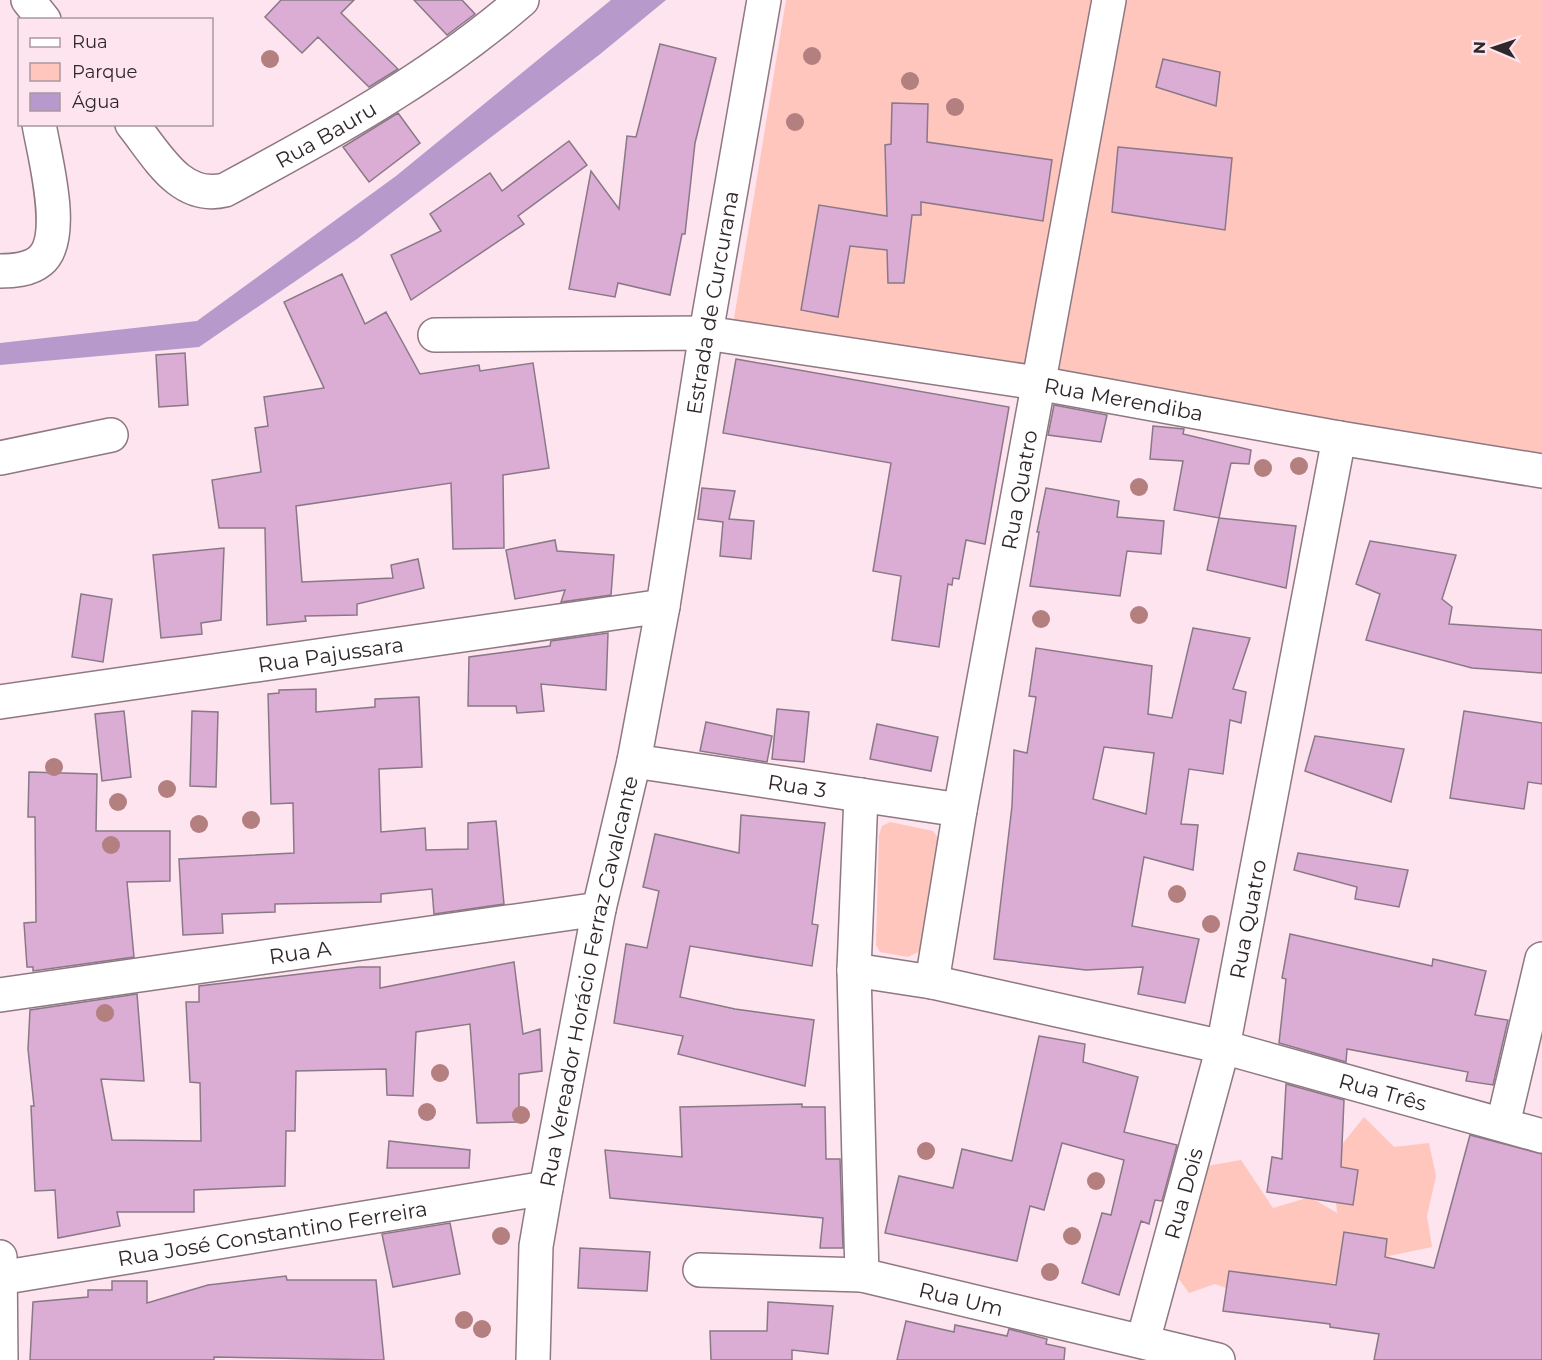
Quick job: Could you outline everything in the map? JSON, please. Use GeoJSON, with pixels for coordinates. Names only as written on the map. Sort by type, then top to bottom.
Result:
{"type":"FeatureCollection","features":[{"type":"Feature","properties":{"kind":"street"},"geometry":{"type":"LineString","coordinates":[[18,0],[22,18]]}},
{"type":"Feature","properties":{"kind":"street"},"geometry":{"type":"LineString","coordinates":[[28,0],[42,18]]}},
{"type":"Feature","properties":{"kind":"street","name":"Rua Bauru"},"geometry":{"type":"LineString","coordinates":[[134,126],[178,180],[193,190],[209,194],[225,190],[379,105],[478,38],[522,0]]}},
{"type":"Feature","properties":{"kind":"street","name":"Estrada de Curcurana"},"geometry":{"type":"LineString","coordinates":[[663,606],[706,333],[764,0]]}},
{"type":"Feature","properties":{"kind":"street","name":"Rua Quatro"},"geometry":{"type":"LineString","coordinates":[[932,982],[960,810],[1109,0]]}},
{"type":"Feature","properties":{"kind":"street"},"geometry":{"type":"LineString","coordinates":[[0,271],[19,270],[41,261],[52,241],[54,212],[39,126]]}},
{"type":"Feature","properties":{"kind":"street","name":"Rua Merendiba"},"geometry":{"type":"LineString","coordinates":[[435,335],[706,333],[1037,383],[1339,438],[1542,471]]}},
{"type":"Feature","properties":{"kind":"street"},"geometry":{"type":"LineString","coordinates":[[0,458],[111,435]]}},
{"type":"Feature","properties":{"kind":"street","name":"Rua Quatro"},"geometry":{"type":"LineString","coordinates":[[1223,1047],[1339,438]]}},
{"type":"Feature","properties":{"kind":"street","name":"Rua Pajussara"},"geometry":{"type":"LineString","coordinates":[[0,702],[663,606]]}},
{"type":"Feature","properties":{"kind":"street","name":"Rua Vereador Horácio Ferraz Cavalcante"},"geometry":{"type":"LineString","coordinates":[[533,1360],[536,1246],[546,1188],[599,909],[634,761],[663,606]]}},
{"type":"Feature","properties":{"kind":"street","name":"Rua 3"},"geometry":{"type":"LineString","coordinates":[[634,761],[960,810]]}},
{"type":"Feature","properties":{"kind":"street"},"geometry":{"type":"LineString","coordinates":[[861,795],[854,970],[862,1275]]}},
{"type":"Feature","properties":{"kind":"street","name":"Rua A"},"geometry":{"type":"LineString","coordinates":[[0,995],[599,909]]}},
{"type":"Feature","properties":{"kind":"street"},"geometry":{"type":"LineString","coordinates":[[1503,1124],[1542,959]]}},
{"type":"Feature","properties":{"kind":"street","name":"Rua Três"},"geometry":{"type":"LineString","coordinates":[[854,970],[932,982],[1223,1047],[1542,1136]]}},
{"type":"Feature","properties":{"kind":"street","name":"Rua Dois"},"geometry":{"type":"LineString","coordinates":[[1143,1341],[1223,1047]]}},
{"type":"Feature","properties":{"kind":"street","name":"Rua José Constantino Ferreira"},"geometry":{"type":"LineString","coordinates":[[0,1271],[546,1188]]}},
{"type":"Feature","properties":{"kind":"street","name":"Rua Um"},"geometry":{"type":"LineString","coordinates":[[700,1270],[862,1275],[1218,1360]]}},
{"type":"Feature","properties":{"kind":"street"},"geometry":{"type":"LineString","coordinates":[[0,1271],[1,1360]]}},
{"type":"Feature","properties":{"kind":"green space"},"geometry":{"type":"Polygon","coordinates":[[[786,0],[1542,0],[1542,465],[731,337],[786,0]]]}},
{"type":"Feature","properties":{"kind":"green space"},"geometry":{"type":"Polygon","coordinates":[[[890,822],[933,831],[939,839],[922,950],[908,957],[880,952],[876,945],[879,835],[882,826],[890,822]]]}},
{"type":"Feature","properties":{"kind":"green space"},"geometry":{"type":"Polygon","coordinates":[[[1364,1117],[1394,1147],[1429,1143],[1436,1176],[1427,1216],[1432,1247],[1389,1256],[1374,1277],[1248,1296],[1215,1284],[1189,1293],[1176,1275],[1207,1166],[1241,1160],[1273,1208],[1310,1197],[1337,1213],[1332,1157],[1364,1117]]]}},
{"type":"Feature","properties":{"kind":"water"},"geometry":{"type":"Polygon","coordinates":[[[611,0],[666,0],[599,55],[357,239],[199,347],[0,365],[0,343],[197,321],[396,176],[611,0]]]}},
{"type":"Feature","properties":{"kind":"building"},"geometry":{"type":"Polygon","coordinates":[[[281,0],[354,0],[341,13],[398,69],[369,87],[318,37],[302,53],[265,17],[281,0]]]}},
{"type":"Feature","properties":{"kind":"building"},"geometry":{"type":"Polygon","coordinates":[[[414,0],[462,0],[475,14],[447,35],[414,0]]]}},
{"type":"Feature","properties":{"kind":"building"},"geometry":{"type":"Polygon","coordinates":[[[660,44],[716,58],[695,143],[685,234],[682,234],[670,295],[618,283],[615,297],[569,289],[591,171],[619,209],[627,136],[636,137],[660,44]]]}},
{"type":"Feature","properties":{"kind":"building"},"geometry":{"type":"Polygon","coordinates":[[[1163,59],[1220,72],[1216,106],[1156,87],[1163,59]]]}},
{"type":"Feature","properties":{"kind":"building"},"geometry":{"type":"Polygon","coordinates":[[[892,103],[928,104],[927,142],[1052,160],[1043,221],[921,202],[921,215],[912,215],[904,283],[888,283],[887,250],[850,246],[838,317],[801,310],[819,205],[887,216],[885,145],[891,144],[892,103]]]}},
{"type":"Feature","properties":{"kind":"building"},"geometry":{"type":"Polygon","coordinates":[[[398,113],[420,143],[369,182],[343,147],[398,113]]]}},
{"type":"Feature","properties":{"kind":"building"},"geometry":{"type":"Polygon","coordinates":[[[569,141],[587,165],[518,216],[524,224],[411,300],[391,255],[441,231],[430,214],[490,173],[502,191],[569,141]]]}},
{"type":"Feature","properties":{"kind":"building"},"geometry":{"type":"Polygon","coordinates":[[[1118,147],[1232,158],[1225,230],[1112,212],[1118,147]]]}},
{"type":"Feature","properties":{"kind":"building"},"geometry":{"type":"Polygon","coordinates":[[[342,274],[365,324],[386,312],[420,374],[479,365],[480,371],[533,363],[549,468],[503,475],[504,548],[453,549],[451,483],[296,506],[302,582],[393,578],[391,565],[418,559],[424,588],[357,604],[357,615],[305,616],[306,621],[267,625],[265,528],[219,528],[212,480],[261,472],[255,428],[268,426],[264,397],[324,388],[284,302],[342,274]]]}},
{"type":"Feature","properties":{"kind":"building"},"geometry":{"type":"Polygon","coordinates":[[[185,353],[188,405],[159,407],[156,355],[185,353]]]}},
{"type":"Feature","properties":{"kind":"building"},"geometry":{"type":"Polygon","coordinates":[[[736,359],[1009,407],[985,544],[966,540],[959,579],[953,578],[952,585],[948,584],[939,647],[892,640],[901,576],[873,571],[891,463],[723,433],[736,359]]]}},
{"type":"Feature","properties":{"kind":"building"},"geometry":{"type":"Polygon","coordinates":[[[1054,405],[1107,415],[1101,442],[1048,435],[1054,405]]]}},
{"type":"Feature","properties":{"kind":"building"},"geometry":{"type":"Polygon","coordinates":[[[1153,426],[1184,429],[1183,434],[1251,450],[1249,464],[1231,463],[1219,518],[1174,510],[1183,461],[1150,459],[1153,426]]]}},
{"type":"Feature","properties":{"kind":"building"},"geometry":{"type":"Polygon","coordinates":[[[702,488],[735,491],[729,519],[754,521],[751,559],[720,556],[723,522],[698,519],[702,488]]]}},
{"type":"Feature","properties":{"kind":"building"},"geometry":{"type":"Polygon","coordinates":[[[1046,488],[1119,501],[1117,517],[1164,521],[1161,554],[1127,551],[1120,596],[1030,586],[1046,488]]]}},
{"type":"Feature","properties":{"kind":"building"},"geometry":{"type":"Polygon","coordinates":[[[1219,518],[1296,526],[1286,588],[1207,570],[1219,518]]]}},
{"type":"Feature","properties":{"kind":"building"},"geometry":{"type":"Polygon","coordinates":[[[555,540],[557,551],[614,555],[611,595],[561,602],[565,590],[515,599],[506,550],[555,540]]]}},
{"type":"Feature","properties":{"kind":"building"},"geometry":{"type":"Polygon","coordinates":[[[1370,541],[1456,555],[1442,599],[1452,607],[1449,624],[1542,630],[1542,673],[1472,668],[1366,640],[1380,594],[1356,584],[1370,541]]]}},
{"type":"Feature","properties":{"kind":"building"},"geometry":{"type":"Polygon","coordinates":[[[224,548],[221,620],[201,623],[202,634],[161,638],[153,555],[224,548]]]}},
{"type":"Feature","properties":{"kind":"building"},"geometry":{"type":"Polygon","coordinates":[[[81,594],[112,599],[103,662],[72,657],[81,594]]]}},
{"type":"Feature","properties":{"kind":"building"},"geometry":{"type":"Polygon","coordinates":[[[1193,628],[1250,638],[1233,689],[1246,692],[1241,723],[1230,720],[1223,774],[1189,769],[1181,824],[1198,825],[1193,870],[1144,857],[1132,926],[1199,939],[1185,1003],[1138,994],[1143,967],[1086,970],[994,959],[1012,806],[1014,750],[1027,753],[1036,697],[1029,696],[1036,648],[1152,666],[1148,714],[1172,718],[1193,628]],[[1104,747],[1093,799],[1146,814],[1154,753],[1104,747]]]}},
{"type":"Feature","properties":{"kind":"building"},"geometry":{"type":"Polygon","coordinates":[[[608,633],[606,690],[541,684],[544,711],[517,713],[516,706],[468,706],[469,657],[550,646],[551,641],[608,633]]]}},
{"type":"Feature","properties":{"kind":"building"},"geometry":{"type":"Polygon","coordinates":[[[316,689],[316,712],[375,707],[375,699],[419,697],[422,767],[379,769],[381,832],[425,828],[426,850],[468,849],[468,823],[496,821],[504,904],[434,914],[432,889],[381,894],[381,902],[275,904],[275,912],[222,914],[223,933],[183,935],[179,859],[294,853],[293,803],[271,804],[268,694],[279,693],[279,690],[316,689]]]}},
{"type":"Feature","properties":{"kind":"building"},"geometry":{"type":"Polygon","coordinates":[[[777,709],[809,712],[804,762],[772,759],[777,709]]]}},
{"type":"Feature","properties":{"kind":"building"},"geometry":{"type":"Polygon","coordinates":[[[124,711],[131,777],[102,781],[95,714],[124,711]]]}},
{"type":"Feature","properties":{"kind":"building"},"geometry":{"type":"Polygon","coordinates":[[[192,711],[218,712],[216,787],[190,786],[192,711]]]}},
{"type":"Feature","properties":{"kind":"building"},"geometry":{"type":"Polygon","coordinates":[[[1464,711],[1542,723],[1542,784],[1528,782],[1524,809],[1450,798],[1464,711]]]}},
{"type":"Feature","properties":{"kind":"building"},"geometry":{"type":"Polygon","coordinates":[[[706,722],[772,736],[767,762],[700,751],[706,722]]]}},
{"type":"Feature","properties":{"kind":"building"},"geometry":{"type":"Polygon","coordinates":[[[877,724],[938,737],[931,771],[870,759],[877,724]]]}},
{"type":"Feature","properties":{"kind":"building"},"geometry":{"type":"Polygon","coordinates":[[[1315,736],[1404,749],[1391,802],[1305,771],[1315,736]]]}},
{"type":"Feature","properties":{"kind":"building"},"geometry":{"type":"Polygon","coordinates":[[[29,772],[97,774],[96,831],[170,831],[170,881],[127,882],[134,957],[33,971],[33,967],[27,967],[24,923],[36,922],[35,817],[28,817],[29,772]]]}},
{"type":"Feature","properties":{"kind":"building"},"geometry":{"type":"Polygon","coordinates":[[[741,815],[825,823],[812,924],[818,925],[812,966],[690,946],[680,997],[735,1009],[814,1020],[805,1086],[678,1054],[683,1036],[614,1023],[626,944],[647,948],[659,891],[643,887],[655,834],[739,853],[741,815]]]}},
{"type":"Feature","properties":{"kind":"building"},"geometry":{"type":"Polygon","coordinates":[[[1298,853],[1408,870],[1399,907],[1355,899],[1357,887],[1294,870],[1298,853]]]}},
{"type":"Feature","properties":{"kind":"building"},"geometry":{"type":"Polygon","coordinates":[[[1290,934],[1432,966],[1433,959],[1486,971],[1475,1015],[1508,1020],[1493,1085],[1466,1081],[1468,1072],[1347,1049],[1346,1062],[1279,1043],[1286,979],[1282,978],[1290,934]]]}},
{"type":"Feature","properties":{"kind":"building"},"geometry":{"type":"Polygon","coordinates":[[[514,962],[523,1034],[540,1029],[542,1071],[519,1074],[519,1122],[477,1123],[470,1024],[416,1032],[413,1096],[387,1095],[386,1069],[296,1071],[295,1131],[286,1131],[285,1186],[194,1190],[194,1212],[117,1212],[120,1226],[58,1238],[55,1190],[35,1191],[31,1106],[34,1106],[28,1049],[30,1010],[137,994],[144,1081],[101,1079],[112,1140],[201,1141],[200,1083],[190,1082],[186,1002],[199,1002],[199,986],[359,967],[380,967],[380,988],[514,962]]]}},
{"type":"Feature","properties":{"kind":"building"},"geometry":{"type":"Polygon","coordinates":[[[1039,1036],[1085,1044],[1083,1062],[1138,1077],[1124,1132],[1177,1145],[1162,1201],[1155,1200],[1149,1224],[1141,1221],[1119,1295],[1082,1283],[1102,1213],[1111,1215],[1124,1160],[1062,1143],[1044,1210],[1030,1206],[1017,1261],[885,1233],[899,1176],[953,1188],[962,1149],[1012,1161],[1039,1036]]]}},
{"type":"Feature","properties":{"kind":"building"},"geometry":{"type":"Polygon","coordinates":[[[1286,1084],[1344,1100],[1341,1167],[1358,1170],[1353,1205],[1267,1192],[1272,1157],[1282,1159],[1286,1084]]]}},
{"type":"Feature","properties":{"kind":"building"},"geometry":{"type":"Polygon","coordinates":[[[802,1104],[802,1107],[825,1107],[826,1159],[840,1159],[843,1248],[820,1248],[823,1218],[610,1198],[605,1150],[682,1157],[680,1107],[802,1104]]]}},
{"type":"Feature","properties":{"kind":"building"},"geometry":{"type":"Polygon","coordinates":[[[1470,1135],[1542,1154],[1542,1360],[1374,1360],[1379,1334],[1330,1327],[1330,1324],[1223,1311],[1229,1271],[1336,1285],[1344,1232],[1387,1239],[1385,1257],[1434,1268],[1470,1135]]]}},
{"type":"Feature","properties":{"kind":"building"},"geometry":{"type":"Polygon","coordinates":[[[389,1141],[470,1150],[469,1168],[387,1168],[389,1141]]]}},
{"type":"Feature","properties":{"kind":"building"},"geometry":{"type":"Polygon","coordinates":[[[450,1223],[460,1274],[393,1287],[382,1234],[450,1223]]]}},
{"type":"Feature","properties":{"kind":"building"},"geometry":{"type":"Polygon","coordinates":[[[580,1248],[650,1252],[647,1291],[578,1288],[580,1248]]]}},
{"type":"Feature","properties":{"kind":"building"},"geometry":{"type":"Polygon","coordinates":[[[286,1276],[287,1280],[376,1280],[384,1360],[214,1357],[214,1360],[30,1360],[33,1302],[88,1297],[88,1290],[112,1290],[112,1281],[147,1281],[147,1303],[208,1285],[286,1276]]]}},
{"type":"Feature","properties":{"kind":"building"},"geometry":{"type":"Polygon","coordinates":[[[768,1302],[833,1306],[828,1354],[792,1350],[792,1360],[711,1360],[710,1331],[767,1331],[768,1302]]]}},
{"type":"Feature","properties":{"kind":"building"},"geometry":{"type":"Polygon","coordinates":[[[906,1321],[954,1332],[955,1325],[1007,1336],[1009,1329],[1047,1339],[1046,1344],[1065,1348],[1064,1360],[897,1360],[906,1321]]]}}]}
